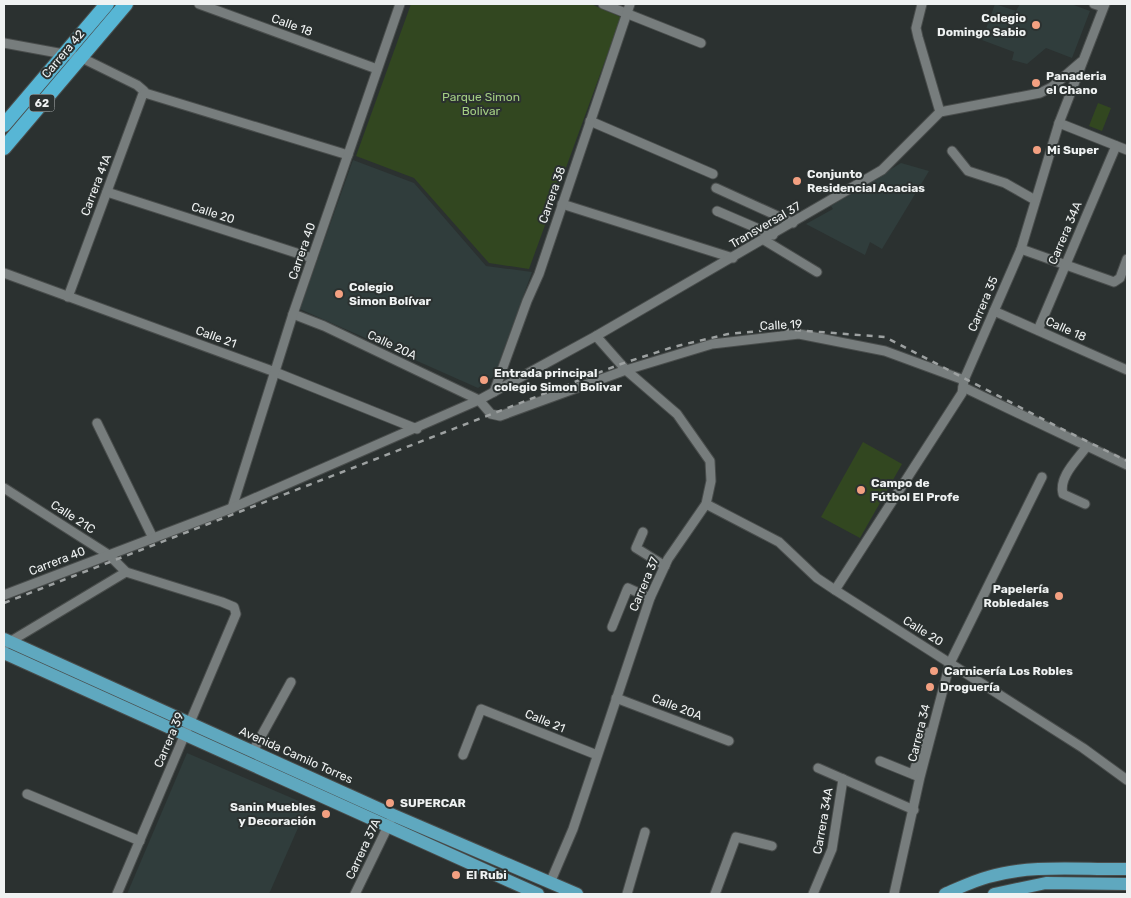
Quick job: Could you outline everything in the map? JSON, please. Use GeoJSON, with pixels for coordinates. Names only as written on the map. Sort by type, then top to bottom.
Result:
{"type":"FeatureCollection","features":[{"type":"Feature","properties":{"kind":"highway","name":"Carrera 42"},"geometry":{"type":"LineString","coordinates":[[4,126],[106,4]]}},
{"type":"Feature","properties":{"kind":"highway","name":"Carrera 42"},"geometry":{"type":"LineString","coordinates":[[4,148],[126,4]]}},
{"type":"Feature","properties":{"kind":"main road","name":"Avenida Camilo Torres"},"geometry":{"type":"LineString","coordinates":[[5,645],[189,722],[393,815],[577,894]]}},
{"type":"Feature","properties":{"kind":"main road"},"geometry":{"type":"LineString","coordinates":[[5,645],[184,736],[538,894]]}},
{"type":"Feature","properties":{"kind":"main road"},"geometry":{"type":"LineString","coordinates":[[945,894],[972,882],[1003,874],[1032,870],[1127,869]]}},
{"type":"Feature","properties":{"kind":"main road"},"geometry":{"type":"LineString","coordinates":[[994,894],[1046,883],[1127,884]]}},
{"type":"Feature","properties":{"kind":"street","name":"Calle 18"},"geometry":{"type":"LineString","coordinates":[[199,4],[377,69]]}},
{"type":"Feature","properties":{"kind":"street","name":"Carrera 40"},"geometry":{"type":"LineString","coordinates":[[232,508],[293,314],[400,4]]}},
{"type":"Feature","properties":{"kind":"street"},"geometry":{"type":"LineString","coordinates":[[602,4],[701,42]]}},
{"type":"Feature","properties":{"kind":"street","name":"Carrera 38"},"geometry":{"type":"LineString","coordinates":[[494,392],[527,301],[539,274],[630,4]]}},
{"type":"Feature","properties":{"kind":"street"},"geometry":{"type":"LineString","coordinates":[[922,4],[916,28],[940,112],[1040,93],[1052,87],[1081,62]]}},
{"type":"Feature","properties":{"kind":"street"},"geometry":{"type":"LineString","coordinates":[[1094,4],[1104,6]]}},
{"type":"Feature","properties":{"kind":"street","name":"Carrera 35"},"geometry":{"type":"LineString","coordinates":[[835,590],[962,393],[964,383],[1021,249],[1059,123],[1104,6]]}},
{"type":"Feature","properties":{"kind":"street"},"geometry":{"type":"LineString","coordinates":[[4,43],[63,56],[80,57],[137,85],[145,93],[348,155]]}},
{"type":"Feature","properties":{"kind":"street","name":"Carrera 41A"},"geometry":{"type":"LineString","coordinates":[[68,296],[145,93]]}},
{"type":"Feature","properties":{"kind":"street","name":"Transversal 37"},"geometry":{"type":"LineString","coordinates":[[479,400],[733,258],[882,170],[940,112]]}},
{"type":"Feature","properties":{"kind":"street"},"geometry":{"type":"LineString","coordinates":[[590,121],[713,174]]}},
{"type":"Feature","properties":{"kind":"street"},"geometry":{"type":"LineString","coordinates":[[1059,123],[1127,150]]}},
{"type":"Feature","properties":{"kind":"street","name":"Carrera 34A"},"geometry":{"type":"LineString","coordinates":[[1038,330],[1116,146]]}},
{"type":"Feature","properties":{"kind":"street"},"geometry":{"type":"LineString","coordinates":[[952,151],[968,171],[1005,183],[1035,200]]}},
{"type":"Feature","properties":{"kind":"street"},"geometry":{"type":"LineString","coordinates":[[716,188],[793,223]]}},
{"type":"Feature","properties":{"kind":"street","name":"Calle 20"},"geometry":{"type":"LineString","coordinates":[[107,192],[312,258]]}},
{"type":"Feature","properties":{"kind":"street"},"geometry":{"type":"LineString","coordinates":[[562,204],[733,258]]}},
{"type":"Feature","properties":{"kind":"street"},"geometry":{"type":"LineString","coordinates":[[717,211],[773,235]]}},
{"type":"Feature","properties":{"kind":"street"},"geometry":{"type":"LineString","coordinates":[[764,240],[817,272]]}},
{"type":"Feature","properties":{"kind":"street"},"geometry":{"type":"LineString","coordinates":[[1021,249],[1108,281],[1117,281],[1120,278],[1127,259]]}},
{"type":"Feature","properties":{"kind":"street","name":"Calle 21"},"geometry":{"type":"LineString","coordinates":[[4,273],[275,372],[418,429]]}},
{"type":"Feature","properties":{"kind":"street","name":"Calle 18"},"geometry":{"type":"LineString","coordinates":[[994,311],[1127,370]]}},
{"type":"Feature","properties":{"kind":"street","name":"Calle 20A"},"geometry":{"type":"LineString","coordinates":[[293,314],[324,326],[479,400]]}},
{"type":"Feature","properties":{"kind":"street","name":"Calle 19"},"geometry":{"type":"LineString","coordinates":[[626,370],[712,344],[798,334],[886,351],[964,383],[1127,466]]}},
{"type":"Feature","properties":{"kind":"street","name":"Carrera 37"},"geometry":{"type":"LineString","coordinates":[[550,883],[573,828],[650,598],[665,566],[706,504],[711,481],[710,461],[677,414],[626,370],[596,336]]}},
{"type":"Feature","properties":{"kind":"street"},"geometry":{"type":"LineString","coordinates":[[479,400],[491,414],[500,416],[626,370]]}},
{"type":"Feature","properties":{"kind":"street","name":"Carrera 40"},"geometry":{"type":"LineString","coordinates":[[4,595],[232,508],[418,429],[479,400]]}},
{"type":"Feature","properties":{"kind":"street"},"geometry":{"type":"LineString","coordinates":[[97,423],[153,538]]}},
{"type":"Feature","properties":{"kind":"street"},"geometry":{"type":"LineString","coordinates":[[1086,504],[1063,494],[1062,486],[1070,468],[1087,446]]}},
{"type":"Feature","properties":{"kind":"street","name":"Carrera 34"},"geometry":{"type":"LineString","coordinates":[[894,894],[914,810],[916,776],[932,732],[950,663],[1042,477]]}},
{"type":"Feature","properties":{"kind":"street","name":"Calle 21C"},"geometry":{"type":"LineString","coordinates":[[4,488],[109,555],[126,572]]}},
{"type":"Feature","properties":{"kind":"street","name":"Calle 20"},"geometry":{"type":"LineString","coordinates":[[706,504],[779,542],[817,578],[1083,748],[1127,780]]}},
{"type":"Feature","properties":{"kind":"street"},"geometry":{"type":"LineString","coordinates":[[643,532],[636,548],[665,566]]}},
{"type":"Feature","properties":{"kind":"street"},"geometry":{"type":"LineString","coordinates":[[5,645],[126,572]]}},
{"type":"Feature","properties":{"kind":"street","name":"Carrera 39"},"geometry":{"type":"LineString","coordinates":[[117,894],[236,614],[234,607],[222,602],[126,572]]}},
{"type":"Feature","properties":{"kind":"street"},"geometry":{"type":"LineString","coordinates":[[612,627],[627,590],[650,598]]}},
{"type":"Feature","properties":{"kind":"street"},"geometry":{"type":"LineString","coordinates":[[253,751],[291,682]]}},
{"type":"Feature","properties":{"kind":"street","name":"Calle 20A"},"geometry":{"type":"LineString","coordinates":[[616,698],[729,741]]}},
{"type":"Feature","properties":{"kind":"street","name":"Calle 21"},"geometry":{"type":"LineString","coordinates":[[463,755],[478,713],[484,710],[597,755]]}},
{"type":"Feature","properties":{"kind":"street"},"geometry":{"type":"LineString","coordinates":[[880,761],[916,776]]}},
{"type":"Feature","properties":{"kind":"street"},"geometry":{"type":"LineString","coordinates":[[818,768],[914,810]]}},
{"type":"Feature","properties":{"kind":"street","name":"Carrera 34A"},"geometry":{"type":"LineString","coordinates":[[814,894],[832,849],[843,779]]}},
{"type":"Feature","properties":{"kind":"street"},"geometry":{"type":"LineString","coordinates":[[27,794],[140,841]]}},
{"type":"Feature","properties":{"kind":"street","name":"Carrera 37A"},"geometry":{"type":"LineString","coordinates":[[355,894],[393,815]]}},
{"type":"Feature","properties":{"kind":"street"},"geometry":{"type":"LineString","coordinates":[[627,894],[645,832]]}},
{"type":"Feature","properties":{"kind":"street"},"geometry":{"type":"LineString","coordinates":[[715,894],[736,837],[772,846]]}},
{"type":"Feature","properties":{"kind":"shaded area","name":"Colegio Domingo Sabio"},"geometry":{"type":"Polygon","coordinates":[[[995,4],[1016,11],[1020,4],[1071,4],[1090,11],[1072,58],[1046,48],[1027,64],[1012,60],[1014,52],[982,40],[995,4]]]}},
{"type":"Feature","properties":{"kind":"shaded area"},"geometry":{"type":"Polygon","coordinates":[[[353,160],[414,183],[486,266],[532,272],[494,376],[478,388],[300,309],[353,160]]]}},
{"type":"Feature","properties":{"kind":"shaded area"},"geometry":{"type":"Polygon","coordinates":[[[901,163],[929,171],[882,249],[870,242],[865,255],[806,224],[833,209],[831,206],[901,163]]]}},
{"type":"Feature","properties":{"kind":"shaded area"},"geometry":{"type":"Polygon","coordinates":[[[187,753],[308,805],[269,894],[127,894],[187,753]]]}},
{"type":"Feature","properties":{"kind":"green space","name":"Parque Simon Bolivar"},"geometry":{"type":"Polygon","coordinates":[[[411,4],[591,4],[621,17],[529,269],[489,263],[414,178],[356,156],[411,4]]]}},
{"type":"Feature","properties":{"kind":"green space"},"geometry":{"type":"Polygon","coordinates":[[[1098,103],[1111,108],[1102,131],[1089,126],[1098,103]]]}},
{"type":"Feature","properties":{"kind":"green space","name":"Campo de Fútbol El Profe"},"geometry":{"type":"Polygon","coordinates":[[[863,442],[902,464],[860,538],[821,517],[863,442]]]}},
{"type":"Feature","properties":{"kind":"railway"},"geometry":{"type":"LineString","coordinates":[[4,603],[621,364],[673,347],[728,334],[781,329],[885,337],[1127,461]]}},
{"type":"Feature","properties":{"kind":"place","name":"Colegio Domingo Sabio"},"geometry":{"type":"Point","coordinates":[1036,25]}},
{"type":"Feature","properties":{"kind":"place","name":"Panaderia el Chano"},"geometry":{"type":"Point","coordinates":[1036,83]}},
{"type":"Feature","properties":{"kind":"place","name":"Mi Super"},"geometry":{"type":"Point","coordinates":[1037,150]}},
{"type":"Feature","properties":{"kind":"place","name":"Conjunto Residencial Acacias"},"geometry":{"type":"Point","coordinates":[797,181]}},
{"type":"Feature","properties":{"kind":"place","name":"Colegio Simon Bolívar"},"geometry":{"type":"Point","coordinates":[339,294]}},
{"type":"Feature","properties":{"kind":"place","name":"Entrada principal colegio Simon Bolivar"},"geometry":{"type":"Point","coordinates":[484,380]}},
{"type":"Feature","properties":{"kind":"place","name":"Campo de Fútbol El Profe"},"geometry":{"type":"Point","coordinates":[861,490]}},
{"type":"Feature","properties":{"kind":"place","name":"Papelería Robledales"},"geometry":{"type":"Point","coordinates":[1059,596]}},
{"type":"Feature","properties":{"kind":"place","name":"Carnicería Los Robles"},"geometry":{"type":"Point","coordinates":[934,671]}},
{"type":"Feature","properties":{"kind":"place","name":"Droguería"},"geometry":{"type":"Point","coordinates":[930,687]}},
{"type":"Feature","properties":{"kind":"place","name":"SUPERCAR"},"geometry":{"type":"Point","coordinates":[390,803]}},
{"type":"Feature","properties":{"kind":"place","name":"Sanin Muebles y Decoración"},"geometry":{"type":"Point","coordinates":[326,814]}},
{"type":"Feature","properties":{"kind":"place","name":"El Rubi"},"geometry":{"type":"Point","coordinates":[456,875]}}]}
